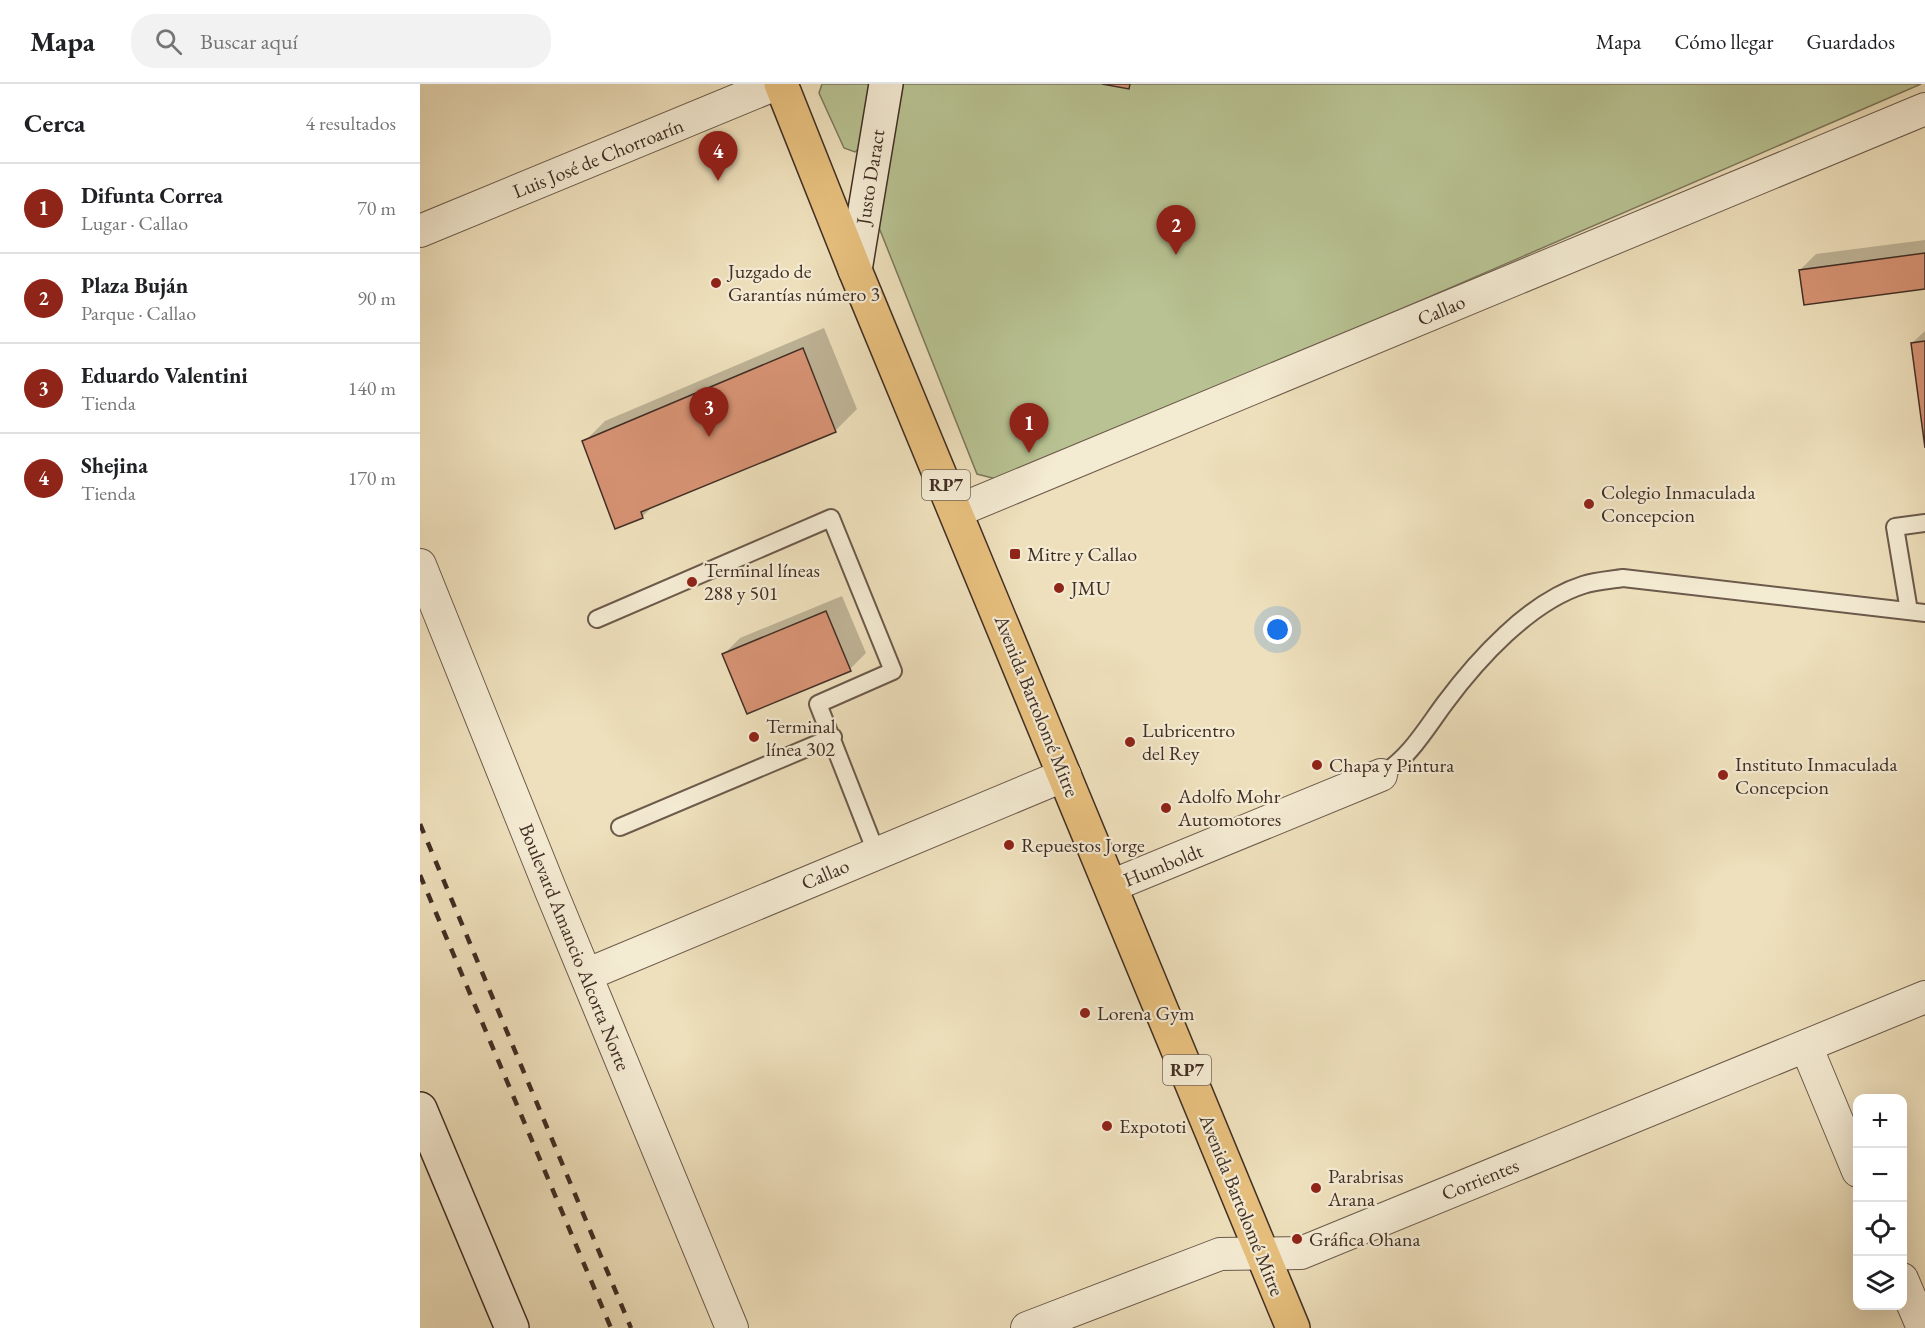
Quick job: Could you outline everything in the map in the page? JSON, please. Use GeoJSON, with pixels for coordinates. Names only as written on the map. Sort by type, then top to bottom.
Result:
{"type":"FeatureCollection","features":[{"type":"Feature","properties":{"kind":"main road","name":"Avenida Bartolomé Mitre"},"geometry":{"type":"LineString","coordinates":[[781,84],[855,270],[957,511],[1293,1328]]}},
{"type":"Feature","properties":{"kind":"street","name":"Luis José de Chorroarín"},"geometry":{"type":"LineString","coordinates":[[420,231],[776,84]]}},
{"type":"Feature","properties":{"kind":"street","name":"Justo Daract"},"geometry":{"type":"LineString","coordinates":[[855,270],[885,84]]}},
{"type":"Feature","properties":{"kind":"street","name":"Callao"},"geometry":{"type":"LineString","coordinates":[[957,511],[1925,109]]}},
{"type":"Feature","properties":{"kind":"street","name":"Boulevard Amancio Alcorta Norte"},"geometry":{"type":"LineString","coordinates":[[420,565],[732,1328]]}},
{"type":"Feature","properties":{"kind":"street","name":"Callao"},"geometry":{"type":"LineString","coordinates":[[586,975],[1065,775]]}},
{"type":"Feature","properties":{"kind":"street","name":"Humboldt"},"geometry":{"type":"LineString","coordinates":[[1111,886],[1381,775]]}},
{"type":"Feature","properties":{"kind":"street","name":"Corrientes"},"geometry":{"type":"LineString","coordinates":[[1027,1328],[1220,1254],[1301,1253],[1925,997]]}},
{"type":"Feature","properties":{"kind":"street"},"geometry":{"type":"LineString","coordinates":[[1806,1046],[1853,1161]]}},
{"type":"Feature","properties":{"kind":"street"},"geometry":{"type":"LineString","coordinates":[[420,1109],[512,1328]]}},
{"type":"Feature","properties":{"kind":"street"},"geometry":{"type":"LineString","coordinates":[[1907,1291],[1923,1328]]}},
{"type":"Feature","properties":{"kind":"lane"},"geometry":{"type":"LineString","coordinates":[[597,619],[831,518],[892,671],[818,704],[833,737],[876,852]]}},
{"type":"Feature","properties":{"kind":"lane"},"geometry":{"type":"LineString","coordinates":[[1381,775],[1401,763],[1452,694],[1487,652],[1539,608],[1582,585],[1623,578],[1917,612],[1895,527],[1925,523]]}},
{"type":"Feature","properties":{"kind":"lane"},"geometry":{"type":"LineString","coordinates":[[620,827],[833,737]]}},
{"type":"Feature","properties":{"kind":"green space"},"geometry":{"type":"Polygon","coordinates":[[[822,84],[874,84],[865,143],[855,152],[844,148],[819,93],[822,84]]]}},
{"type":"Feature","properties":{"kind":"green space"},"geometry":{"type":"Polygon","coordinates":[[[903,84],[1921,84],[1004,481],[977,474],[878,225],[903,84]]]}},
{"type":"Feature","properties":{"kind":"building"},"geometry":{"type":"Polygon","coordinates":[[[1102,84],[1130,84],[1129,89],[1102,84]]]}},
{"type":"Feature","properties":{"kind":"building"},"geometry":{"type":"Polygon","coordinates":[[[1925,253],[1925,289],[1804,305],[1799,270],[1925,253]]]}},
{"type":"Feature","properties":{"kind":"building"},"geometry":{"type":"Polygon","coordinates":[[[1925,341],[1925,448],[1911,343],[1925,341]]]}},
{"type":"Feature","properties":{"kind":"building"},"geometry":{"type":"Polygon","coordinates":[[[803,348],[836,432],[641,512],[643,518],[615,529],[582,441],[803,348]]]}},
{"type":"Feature","properties":{"kind":"building"},"geometry":{"type":"Polygon","coordinates":[[[826,611],[851,671],[747,714],[722,654],[826,611]]]}},
{"type":"Feature","properties":{"kind":"railway"},"geometry":{"type":"LineString","coordinates":[[420,824],[631,1328]]}},
{"type":"Feature","properties":{"kind":"railway"},"geometry":{"type":"LineString","coordinates":[[420,875],[611,1328]]}},
{"type":"Feature","properties":{"kind":"place","name":"Shejina"},"geometry":{"type":"Point","coordinates":[718,181]}},
{"type":"Feature","properties":{"kind":"place","name":"Plaza Buján"},"geometry":{"type":"Point","coordinates":[1176,255]}},
{"type":"Feature","properties":{"kind":"place","name":"Juzgado de Garantías número 3"},"geometry":{"type":"Point","coordinates":[716,283]}},
{"type":"Feature","properties":{"kind":"place","name":"Eduardo Valentini"},"geometry":{"type":"Point","coordinates":[709,437]}},
{"type":"Feature","properties":{"kind":"place","name":"Difunta Correa"},"geometry":{"type":"Point","coordinates":[1029,453]}},
{"type":"Feature","properties":{"kind":"place","name":"Colegio Inmaculada Concepcion"},"geometry":{"type":"Point","coordinates":[1589,504]}},
{"type":"Feature","properties":{"kind":"place","name":"Mitre y Callao"},"geometry":{"type":"Point","coordinates":[1015,554]}},
{"type":"Feature","properties":{"kind":"place","name":"Terminal líneas 288 y 501"},"geometry":{"type":"Point","coordinates":[692,582]}},
{"type":"Feature","properties":{"kind":"place","name":"JMU"},"geometry":{"type":"Point","coordinates":[1059,588]}},
{"type":"Feature","properties":{"kind":"place","name":"Terminal línea 302"},"geometry":{"type":"Point","coordinates":[754,737]}},
{"type":"Feature","properties":{"kind":"place","name":"Lubricentro del Rey"},"geometry":{"type":"Point","coordinates":[1130,742]}},
{"type":"Feature","properties":{"kind":"place","name":"Chapa y Pintura"},"geometry":{"type":"Point","coordinates":[1317,765]}},
{"type":"Feature","properties":{"kind":"place","name":"Instituto Inmaculada Concepcion"},"geometry":{"type":"Point","coordinates":[1723,775]}},
{"type":"Feature","properties":{"kind":"place","name":"Adolfo Mohr Automotores"},"geometry":{"type":"Point","coordinates":[1166,808]}},
{"type":"Feature","properties":{"kind":"place","name":"Repuestos Jorge"},"geometry":{"type":"Point","coordinates":[1009,845]}},
{"type":"Feature","properties":{"kind":"place","name":"Lorena Gym"},"geometry":{"type":"Point","coordinates":[1085,1013]}},
{"type":"Feature","properties":{"kind":"place","name":"Expototi"},"geometry":{"type":"Point","coordinates":[1107,1126]}},
{"type":"Feature","properties":{"kind":"place","name":"Parabrisas Arana"},"geometry":{"type":"Point","coordinates":[1316,1188]}},
{"type":"Feature","properties":{"kind":"place","name":"Gráfica Ohana"},"geometry":{"type":"Point","coordinates":[1297,1239]}}]}
